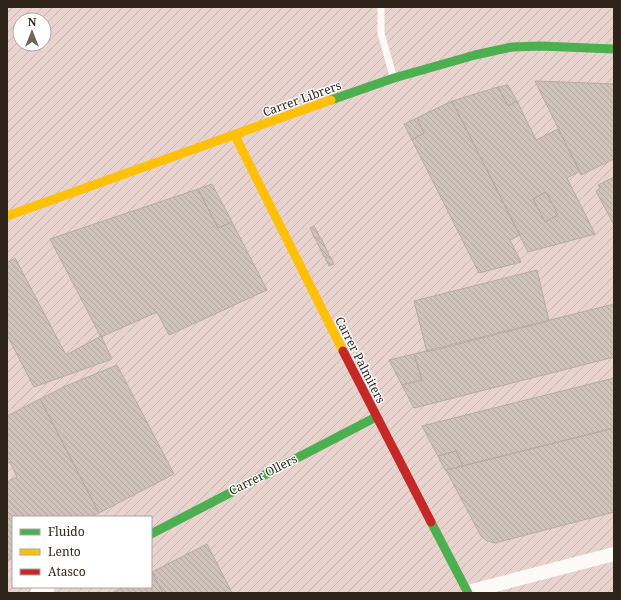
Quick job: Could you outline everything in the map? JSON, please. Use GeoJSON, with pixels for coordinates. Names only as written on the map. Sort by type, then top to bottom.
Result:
{"type":"FeatureCollection","features":[{"type":"Feature","properties":{"kind":"street","name":"Carrer Librers"},"geometry":{"type":"LineString","coordinates":[[7,216],[235,136],[394,78],[475,55],[512,47],[540,46],[614,49]]}},
{"type":"Feature","properties":{"kind":"street","name":"Carrer Palmiters"},"geometry":{"type":"LineString","coordinates":[[235,136],[376,417],[468,592]]}},
{"type":"Feature","properties":{"kind":"street","name":"Carrer Ollers"},"geometry":{"type":"LineString","coordinates":[[152,533],[376,417]]}},
{"type":"Feature","properties":{"kind":"street"},"geometry":{"type":"LineString","coordinates":[[468,592],[614,554]]}},
{"type":"Feature","properties":{"kind":"street"},"geometry":{"type":"LineString","coordinates":[[37,593],[46,588]]}},
{"type":"Feature","properties":{"kind":"lane"},"geometry":{"type":"LineString","coordinates":[[381,7],[381,33],[394,78]]}},
{"type":"Feature","properties":{"kind":"shaded area"},"geometry":{"type":"Polygon","coordinates":[[[7,7],[614,7],[614,593],[7,593],[7,7]]]}},
{"type":"Feature","properties":{"kind":"building"},"geometry":{"type":"Polygon","coordinates":[[[535,81],[614,84],[614,159],[581,175],[535,81]]]}},
{"type":"Feature","properties":{"kind":"building"},"geometry":{"type":"Polygon","coordinates":[[[508,85],[517,101],[508,106],[498,87],[508,85]]]}},
{"type":"Feature","properties":{"kind":"building"},"geometry":{"type":"Polygon","coordinates":[[[498,87],[508,106],[517,101],[536,140],[558,129],[580,171],[567,178],[595,234],[528,252],[452,101],[498,87]],[[546,192],[533,199],[545,222],[558,215],[546,192]]]}},
{"type":"Feature","properties":{"kind":"building"},"geometry":{"type":"Polygon","coordinates":[[[452,101],[520,235],[510,240],[521,262],[479,273],[412,140],[424,133],[417,118],[452,101]]]}},
{"type":"Feature","properties":{"kind":"building"},"geometry":{"type":"Polygon","coordinates":[[[417,118],[424,133],[412,140],[404,124],[417,118]]]}},
{"type":"Feature","properties":{"kind":"building"},"geometry":{"type":"Polygon","coordinates":[[[614,177],[614,225],[596,191],[600,188],[598,185],[614,177]]]}},
{"type":"Feature","properties":{"kind":"building"},"geometry":{"type":"Polygon","coordinates":[[[212,184],[232,222],[218,228],[198,189],[212,184]]]}},
{"type":"Feature","properties":{"kind":"building"},"geometry":{"type":"Polygon","coordinates":[[[198,189],[218,228],[232,222],[267,290],[169,335],[157,312],[101,337],[50,239],[198,189]]]}},
{"type":"Feature","properties":{"kind":"building"},"geometry":{"type":"Polygon","coordinates":[[[546,192],[558,215],[545,222],[533,199],[546,192]]]}},
{"type":"Feature","properties":{"kind":"building"},"geometry":{"type":"Polygon","coordinates":[[[314,226],[320,237],[315,239],[310,228],[314,226]]]}},
{"type":"Feature","properties":{"kind":"building"},"geometry":{"type":"Polygon","coordinates":[[[321,238],[329,255],[324,257],[316,240],[321,238]]]}},
{"type":"Feature","properties":{"kind":"building"},"geometry":{"type":"Polygon","coordinates":[[[330,256],[334,264],[329,266],[325,258],[330,256]]]}},
{"type":"Feature","properties":{"kind":"building"},"geometry":{"type":"Polygon","coordinates":[[[15,258],[66,355],[101,336],[112,359],[34,387],[7,335],[7,263],[15,258]]]}},
{"type":"Feature","properties":{"kind":"building"},"geometry":{"type":"Polygon","coordinates":[[[537,270],[549,321],[427,352],[414,301],[537,270]]]}},
{"type":"Feature","properties":{"kind":"building"},"geometry":{"type":"Polygon","coordinates":[[[614,304],[614,357],[414,408],[402,385],[422,380],[414,354],[614,304]]]}},
{"type":"Feature","properties":{"kind":"building"},"geometry":{"type":"Polygon","coordinates":[[[414,354],[422,380],[402,385],[389,360],[414,354]]]}},
{"type":"Feature","properties":{"kind":"building"},"geometry":{"type":"Polygon","coordinates":[[[117,365],[174,474],[99,513],[40,399],[66,386],[117,365]]]}},
{"type":"Feature","properties":{"kind":"building"},"geometry":{"type":"Polygon","coordinates":[[[614,378],[614,428],[463,466],[456,451],[438,456],[422,426],[614,378]]]}},
{"type":"Feature","properties":{"kind":"building"},"geometry":{"type":"Polygon","coordinates":[[[40,399],[99,513],[93,516],[12,516],[12,558],[7,561],[7,482],[17,477],[10,462],[7,464],[7,416],[40,399]]]}},
{"type":"Feature","properties":{"kind":"building"},"geometry":{"type":"Polygon","coordinates":[[[614,428],[614,512],[495,543],[487,541],[481,536],[446,470],[614,428]]]}},
{"type":"Feature","properties":{"kind":"building"},"geometry":{"type":"Polygon","coordinates":[[[456,451],[463,466],[445,470],[438,456],[456,451]]]}},
{"type":"Feature","properties":{"kind":"building"},"geometry":{"type":"Polygon","coordinates":[[[207,544],[232,593],[163,593],[152,572],[207,544]]]}},
{"type":"Feature","properties":{"kind":"building"},"geometry":{"type":"Polygon","coordinates":[[[152,572],[163,593],[112,593],[121,588],[152,588],[152,572]]]}},
{"type":"Feature","properties":{"kind":"traffic: fast"},"geometry":{"type":"LineString","coordinates":[[331,100],[394,78],[475,55],[512,47],[540,46],[614,49]]}},
{"type":"Feature","properties":{"kind":"traffic: fast"},"geometry":{"type":"LineString","coordinates":[[152,533],[376,417]]}},
{"type":"Feature","properties":{"kind":"traffic: fast"},"geometry":{"type":"LineString","coordinates":[[431,522],[468,593]]}},
{"type":"Feature","properties":{"kind":"traffic: slow"},"geometry":{"type":"LineString","coordinates":[[7,216],[331,100]]}},
{"type":"Feature","properties":{"kind":"traffic: slow"},"geometry":{"type":"LineString","coordinates":[[235,136],[343,351]]}},
{"type":"Feature","properties":{"kind":"traffic: jam"},"geometry":{"type":"LineString","coordinates":[[343,351],[431,522]]}}]}
